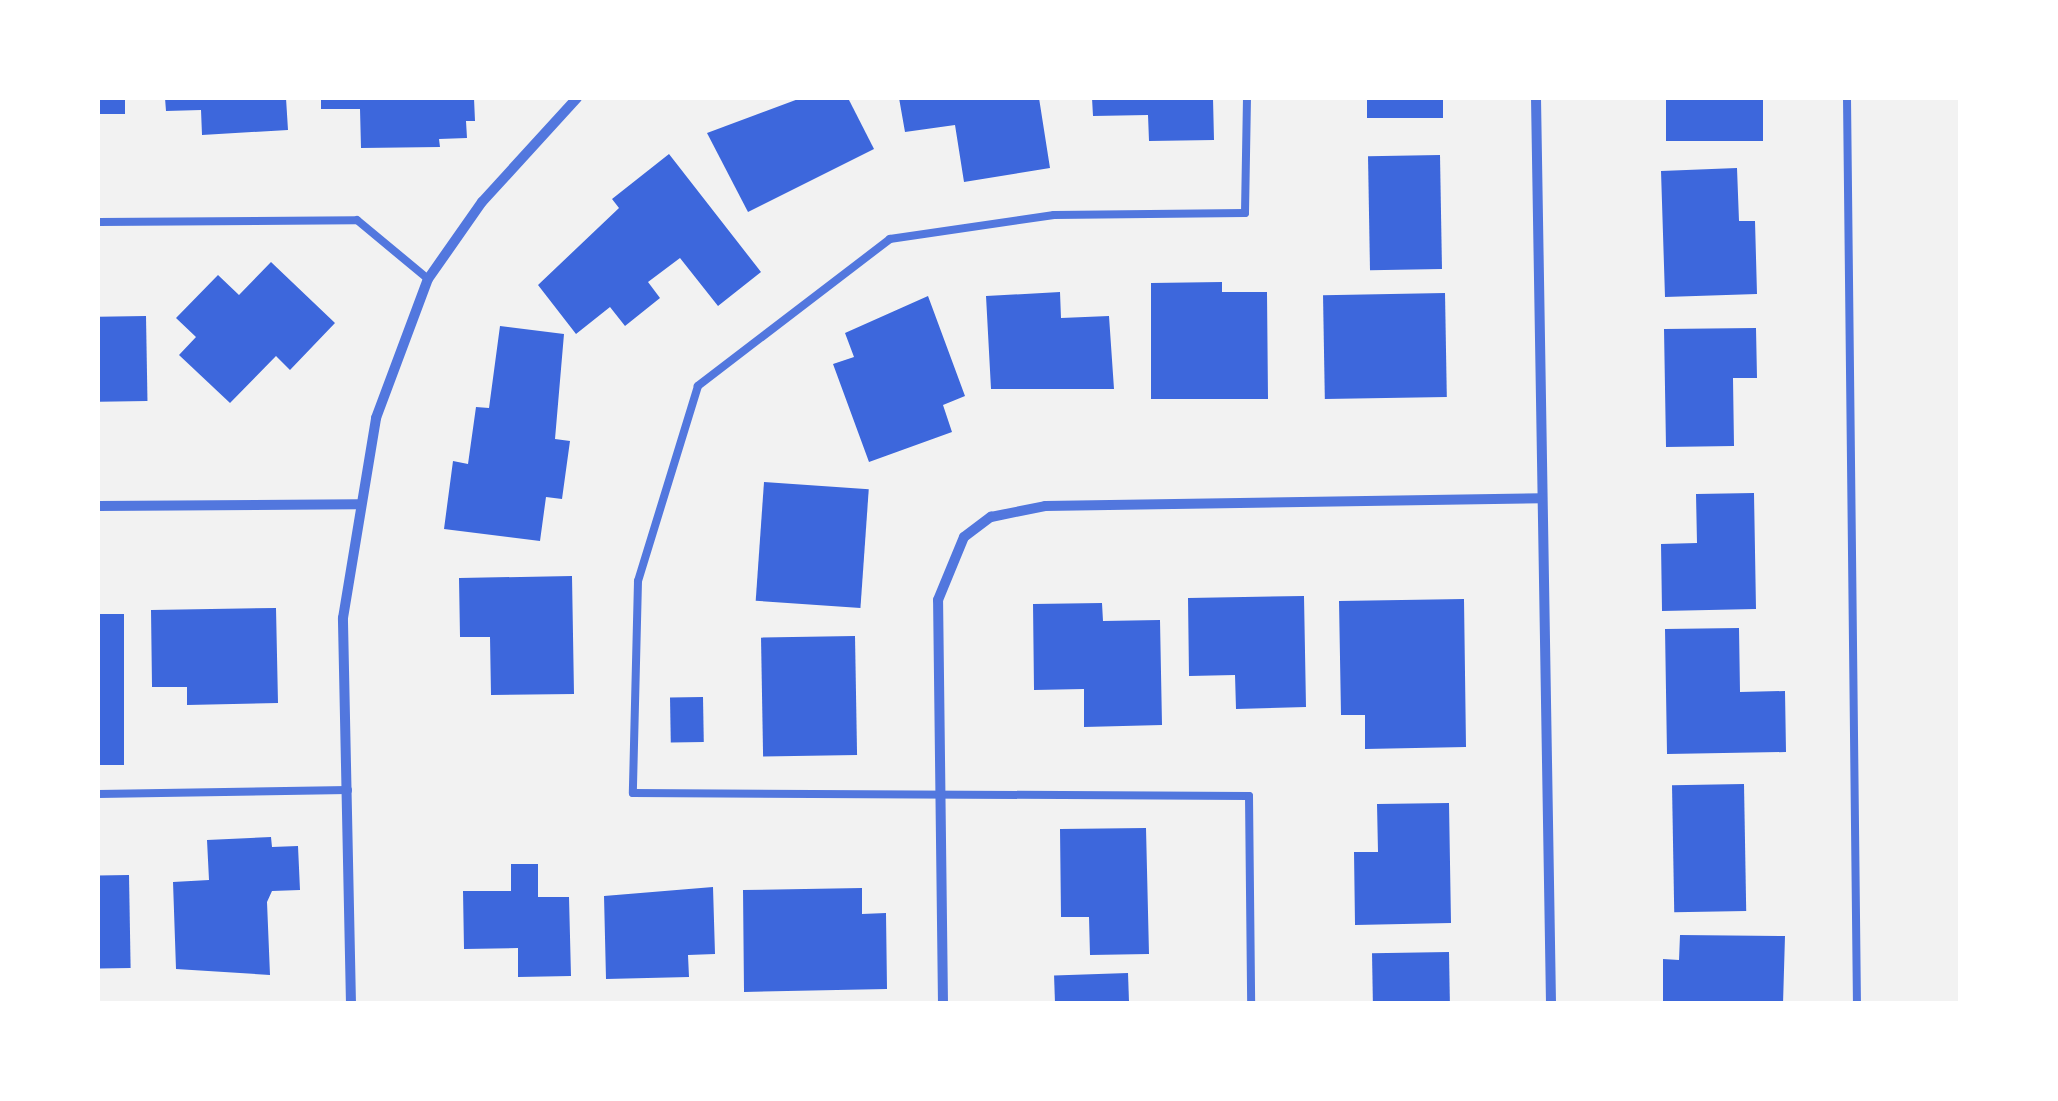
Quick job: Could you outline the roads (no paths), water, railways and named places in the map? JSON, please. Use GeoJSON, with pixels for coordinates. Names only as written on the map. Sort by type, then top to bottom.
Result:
{"type":"FeatureCollection","features":[{"type":"Feature","properties":{"kind":"street"},"geometry":{"type":"LineString","coordinates":[[352,1004],[344,618],[358,504],[376,418],[428,279],[482,202],[577,98]]}},
{"type":"Feature","properties":{"kind":"street"},"geometry":{"type":"LineString","coordinates":[[1536,98],[1551,1004]]}},
{"type":"Feature","properties":{"kind":"street"},"geometry":{"type":"LineString","coordinates":[[943,1004],[938,600],[964,537],[991,516],[1045,506],[1542,498]]}},
{"type":"Feature","properties":{"kind":"street"},"geometry":{"type":"LineString","coordinates":[[98,506],[358,504]]}},
{"type":"Feature","properties":{"kind":"lane"},"geometry":{"type":"LineString","coordinates":[[1247,98],[1244,213],[1054,215],[890,238],[698,386],[638,581],[633,794],[939,800],[1249,796],[1251,1004]]}},
{"type":"Feature","properties":{"kind":"lane"},"geometry":{"type":"LineString","coordinates":[[1848,98],[1857,1004]]}},
{"type":"Feature","properties":{"kind":"lane"},"geometry":{"type":"LineString","coordinates":[[98,222],[356,220],[428,279]]}},
{"type":"Feature","properties":{"kind":"lane"},"geometry":{"type":"LineString","coordinates":[[98,794],[348,790]]}}]}
